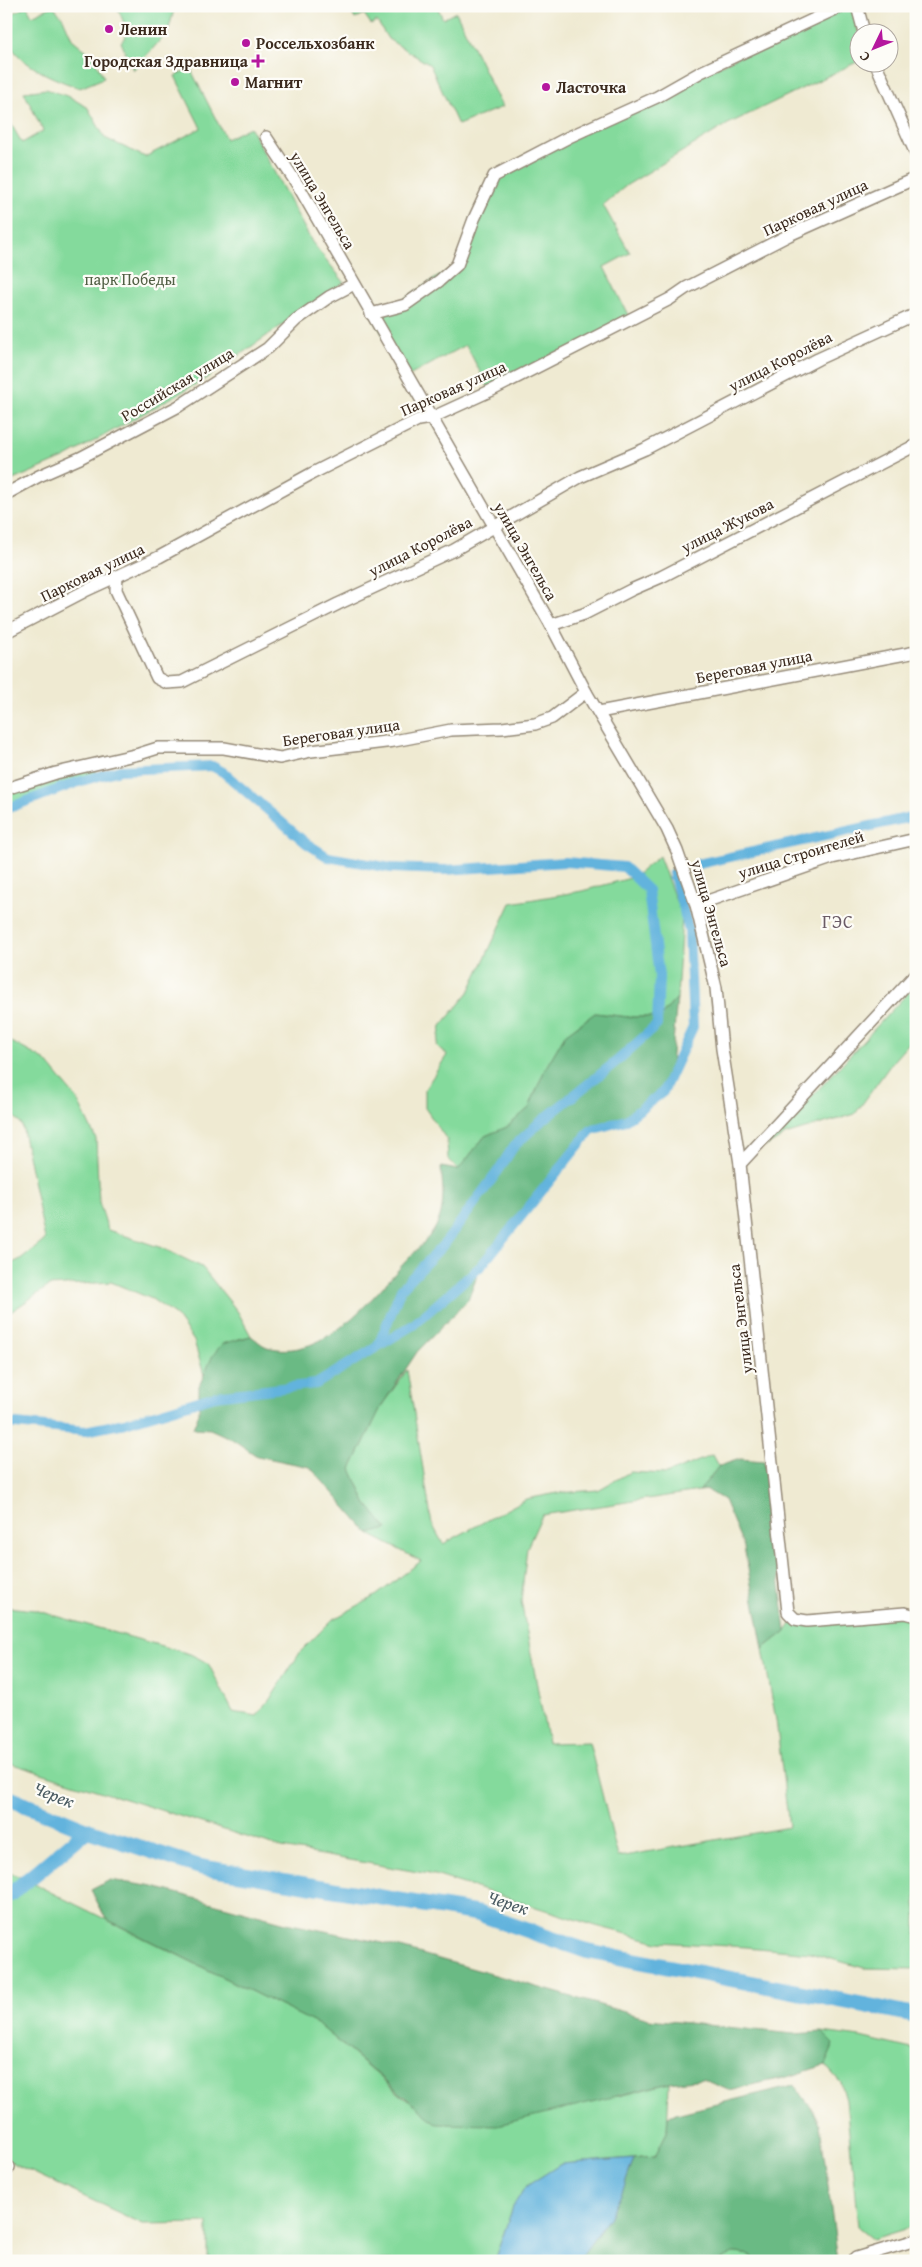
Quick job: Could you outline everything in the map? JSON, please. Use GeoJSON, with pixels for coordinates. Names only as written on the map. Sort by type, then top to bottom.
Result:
{"type":"FeatureCollection","features":[{"type":"Feature","properties":{"kind":"street"},"geometry":{"type":"LineString","coordinates":[[371,314],[405,305],[439,281],[456,265],[494,176],[569,137],[657,97],[701,72],[842,6]]}},
{"type":"Feature","properties":{"kind":"street"},"geometry":{"type":"LineString","coordinates":[[857,6],[861,22]]}},
{"type":"Feature","properties":{"kind":"street"},"geometry":{"type":"LineString","coordinates":[[879,72],[916,154]]}},
{"type":"Feature","properties":{"kind":"street","name":"улица Энгельса"},"geometry":{"type":"LineString","coordinates":[[266,137],[299,187],[666,829],[677,851],[696,904],[716,988],[722,1049],[740,1164],[788,1612],[795,1619],[807,1621],[905,1613],[916,1616]]}},
{"type":"Feature","properties":{"kind":"street","name":"Парковая улица"},"geometry":{"type":"LineString","coordinates":[[6,632],[159,557],[418,420],[431,418],[490,391],[670,299],[686,288],[789,235],[916,178]]}},
{"type":"Feature","properties":{"kind":"street","name":"Российская улица"},"geometry":{"type":"LineString","coordinates":[[6,494],[179,406],[268,348],[296,320],[329,297],[354,284]]}},
{"type":"Feature","properties":{"kind":"street","name":"улица Королёва"},"geometry":{"type":"LineString","coordinates":[[116,590],[157,678],[175,684],[338,604],[454,550],[580,477],[645,448],[818,360],[916,314]]}},
{"type":"Feature","properties":{"kind":"street","name":"улица Жукова"},"geometry":{"type":"LineString","coordinates":[[551,625],[584,614],[916,446]]}},
{"type":"Feature","properties":{"kind":"street"},"geometry":{"type":"LineString","coordinates":[[101,584],[116,590],[117,577]]}},
{"type":"Feature","properties":{"kind":"street","name":"Береговая улица"},"geometry":{"type":"LineString","coordinates":[[599,712],[916,652]]}},
{"type":"Feature","properties":{"kind":"street","name":"Береговая улица"},"geometry":{"type":"LineString","coordinates":[[6,789],[56,773],[158,748],[224,748],[280,758],[311,750],[394,741],[451,730],[502,728],[535,724],[552,718],[586,692]]}},
{"type":"Feature","properties":{"kind":"street","name":"улица Строителей"},"geometry":{"type":"LineString","coordinates":[[696,904],[832,858],[916,839]]}},
{"type":"Feature","properties":{"kind":"street"},"geometry":{"type":"LineString","coordinates":[[740,1164],[916,974]]}},
{"type":"Feature","properties":{"kind":"street"},"geometry":{"type":"LineString","coordinates":[[853,2261],[856,2258],[916,2240]]}},
{"type":"Feature","properties":{"kind":"green space"},"geometry":{"type":"Polygon","coordinates":[[[27,6],[32,16],[53,6],[63,18],[72,39],[93,56],[104,78],[80,88],[36,69],[16,53],[6,33],[6,17],[27,6]]]}},
{"type":"Feature","properties":{"kind":"green space"},"geometry":{"type":"Polygon","coordinates":[[[117,6],[175,6],[168,32],[133,70],[121,42],[128,33],[117,6]]]}},
{"type":"Feature","properties":{"kind":"green space"},"geometry":{"type":"Polygon","coordinates":[[[348,6],[437,6],[443,19],[456,12],[502,107],[458,125],[430,65],[388,39],[377,21],[371,24],[364,14],[355,19],[348,6]]]}},
{"type":"Feature","properties":{"kind":"green space"},"geometry":{"type":"Polygon","coordinates":[[[842,6],[857,6],[858,22],[850,22],[850,65],[728,124],[627,185],[603,205],[630,253],[604,267],[630,319],[490,391],[466,345],[407,377],[371,314],[387,310],[456,265],[494,176],[842,6]]]}},
{"type":"Feature","properties":{"kind":"green space","name":"парк Победы"},"geometry":{"type":"Polygon","coordinates":[[[190,68],[226,139],[250,127],[312,242],[344,282],[205,379],[64,458],[6,483],[6,115],[22,143],[43,131],[24,92],[46,89],[70,97],[88,108],[105,138],[145,157],[201,128],[175,76],[190,68]]]}},
{"type":"Feature","properties":{"kind":"green space"},"geometry":{"type":"Polygon","coordinates":[[[92,764],[98,776],[6,809],[6,789],[92,764]]]}},
{"type":"Feature","properties":{"kind":"green space"},"geometry":{"type":"Polygon","coordinates":[[[659,856],[682,917],[677,998],[660,1017],[628,1017],[595,1013],[565,1035],[545,1069],[529,1108],[507,1127],[485,1136],[458,1170],[448,1159],[447,1140],[425,1108],[425,1089],[447,1055],[437,1046],[441,1026],[469,992],[511,903],[582,891],[634,877],[659,856]]]}},
{"type":"Feature","properties":{"kind":"green space"},"geometry":{"type":"Polygon","coordinates":[[[916,984],[916,1035],[894,1060],[855,1114],[785,1135],[765,1147],[916,984]]]}},
{"type":"Feature","properties":{"kind":"green space"},"geometry":{"type":"Polygon","coordinates":[[[677,998],[670,1077],[663,1092],[626,1120],[590,1131],[481,1266],[468,1300],[417,1352],[382,1405],[351,1469],[366,1503],[387,1529],[369,1534],[310,1467],[257,1456],[232,1439],[210,1429],[193,1428],[199,1413],[199,1386],[213,1355],[222,1344],[251,1336],[267,1347],[287,1349],[306,1346],[324,1338],[341,1327],[372,1299],[434,1230],[442,1207],[441,1167],[458,1170],[485,1136],[507,1127],[529,1108],[545,1069],[565,1035],[595,1013],[628,1017],[660,1017],[677,998]]]}},
{"type":"Feature","properties":{"kind":"green space"},"geometry":{"type":"Polygon","coordinates":[[[6,1039],[46,1061],[77,1099],[96,1139],[99,1202],[108,1230],[162,1248],[202,1267],[238,1312],[251,1336],[238,1339],[207,1369],[204,1375],[194,1341],[176,1316],[152,1299],[111,1282],[49,1286],[6,1315],[6,1266],[23,1258],[45,1240],[22,1125],[6,1108],[6,1039]]]}},
{"type":"Feature","properties":{"kind":"green space"},"geometry":{"type":"Polygon","coordinates":[[[407,1370],[432,1524],[443,1544],[526,1499],[558,1493],[598,1490],[630,1472],[666,1474],[713,1455],[719,1466],[699,1491],[542,1515],[527,1548],[521,1601],[548,1743],[589,1742],[618,1857],[789,1827],[776,1720],[763,1649],[786,1631],[795,1619],[916,1616],[916,1969],[864,1968],[810,1953],[658,1942],[596,1926],[435,1875],[282,1848],[6,1762],[6,1607],[35,1610],[190,1654],[208,1663],[233,1712],[257,1716],[301,1651],[332,1620],[377,1595],[421,1561],[369,1534],[386,1529],[366,1503],[351,1469],[382,1405],[407,1370]]]}},
{"type":"Feature","properties":{"kind":"green space"},"geometry":{"type":"Polygon","coordinates":[[[740,1459],[764,1461],[786,1631],[763,1649],[744,1547],[724,1500],[707,1490],[699,1491],[719,1466],[740,1459]]]}},
{"type":"Feature","properties":{"kind":"green space"},"geometry":{"type":"Polygon","coordinates":[[[6,1870],[319,2025],[408,2101],[619,2096],[669,2083],[667,2132],[655,2156],[561,2164],[525,2187],[513,2207],[494,2261],[208,2261],[208,2223],[143,2224],[6,2160],[6,2090],[11,2076],[6,2074],[6,1870]]]}},
{"type":"Feature","properties":{"kind":"green space"},"geometry":{"type":"Polygon","coordinates":[[[110,1880],[154,1887],[286,1923],[383,1943],[649,2019],[794,2034],[822,2032],[834,2044],[825,2065],[784,2078],[728,2090],[703,2079],[669,2083],[498,2125],[437,2124],[319,2025],[106,1919],[91,1890],[110,1880]]]}},
{"type":"Feature","properties":{"kind":"green space"},"geometry":{"type":"Polygon","coordinates":[[[822,2032],[860,2037],[916,2050],[916,2222],[908,2228],[873,2239],[858,2227],[846,2100],[841,2083],[825,2065],[834,2044],[822,2032]]]}},
{"type":"Feature","properties":{"kind":"green space"},"geometry":{"type":"Polygon","coordinates":[[[794,2085],[811,2107],[820,2125],[838,2261],[755,2261],[751,2255],[736,2253],[720,2261],[578,2261],[609,2218],[624,2187],[634,2158],[655,2156],[667,2132],[668,2116],[794,2085]]]}},
{"type":"Feature","properties":{"kind":"green space"},"geometry":{"type":"Polygon","coordinates":[[[735,2253],[751,2255],[755,2261],[720,2261],[735,2253]]]}},
{"type":"Feature","properties":{"kind":"water"},"geometry":{"type":"Polygon","coordinates":[[[634,2158],[624,2187],[609,2218],[578,2261],[494,2261],[513,2207],[525,2187],[561,2164],[634,2158]]]}},
{"type":"Feature","properties":{"kind":"waterway"},"geometry":{"type":"LineString","coordinates":[[6,809],[78,782],[120,770],[212,766],[223,772],[306,843],[328,857],[391,868],[445,870],[565,862],[624,867],[648,890],[659,976],[657,1025],[617,1061],[538,1124],[514,1146],[446,1242],[401,1289],[378,1346]]}},
{"type":"Feature","properties":{"kind":"waterway"},"geometry":{"type":"LineString","coordinates":[[698,864],[916,816]]}},
{"type":"Feature","properties":{"kind":"waterway"},"geometry":{"type":"LineString","coordinates":[[6,1423],[85,1431],[125,1423],[215,1396],[316,1384],[413,1325],[481,1266],[591,1130],[626,1120],[663,1092],[693,1027],[689,930],[673,873]]}},
{"type":"Feature","properties":{"kind":"waterway","name":"Черек"},"geometry":{"type":"LineString","coordinates":[[6,1797],[87,1830]]}},
{"type":"Feature","properties":{"kind":"waterway","name":"Черек"},"geometry":{"type":"LineString","coordinates":[[6,1894],[11,1894],[87,1830],[200,1867],[480,1914],[587,1951],[916,2015]]}},
{"type":"Feature","properties":{"kind":"place","name":"Ленин"},"geometry":{"type":"Point","coordinates":[109,29]}},
{"type":"Feature","properties":{"kind":"place","name":"Россельхозбанк"},"geometry":{"type":"Point","coordinates":[246,43]}},
{"type":"Feature","properties":{"kind":"place","name":"Городская Здравница"},"geometry":{"type":"Point","coordinates":[258,61]}},
{"type":"Feature","properties":{"kind":"place","name":"Магнит"},"geometry":{"type":"Point","coordinates":[235,82]}},
{"type":"Feature","properties":{"kind":"place","name":"Ласточка"},"geometry":{"type":"Point","coordinates":[546,87]}},
{"type":"Feature","properties":{"kind":"district","name":"ГЭС"},"geometry":{"type":"Point","coordinates":[838,922]}}]}
